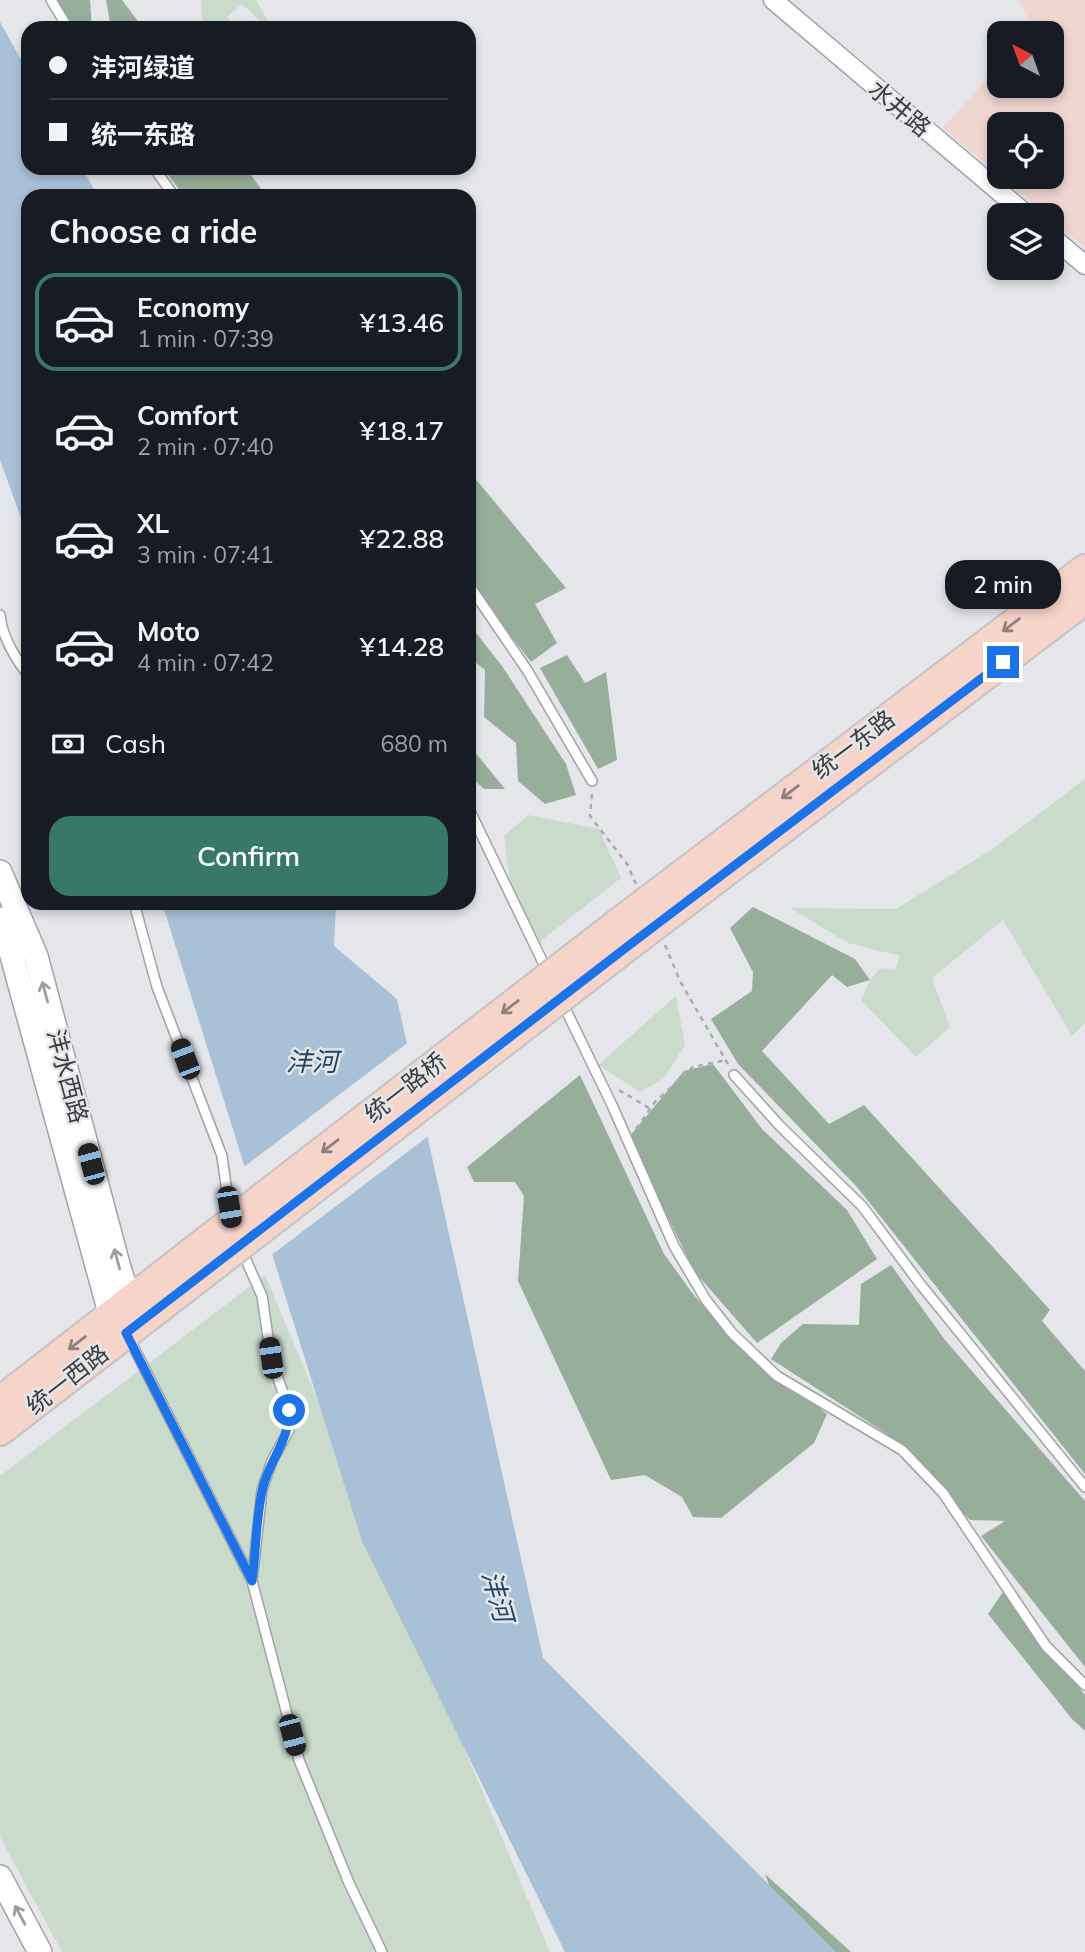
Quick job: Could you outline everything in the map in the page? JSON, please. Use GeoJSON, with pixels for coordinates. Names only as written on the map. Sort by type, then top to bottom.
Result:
{"type":"FeatureCollection","features":[{"type":"Feature","properties":{"kind":"main road","name":"统一东路"},"geometry":{"type":"LineString","coordinates":[[639,923],[1085,569]]}},
{"type":"Feature","properties":{"kind":"main road","name":"统一东路"},"geometry":{"type":"LineString","coordinates":[[639,923],[1085,600]]}},
{"type":"Feature","properties":{"kind":"main road","name":"统一路桥"},"geometry":{"type":"LineString","coordinates":[[194,1265],[639,923]]}},
{"type":"Feature","properties":{"kind":"main road","name":"统一西路"},"geometry":{"type":"LineString","coordinates":[[0,1431],[194,1265]]}},
{"type":"Feature","properties":{"kind":"main road","name":"统一西路"},"geometry":{"type":"LineString","coordinates":[[0,1401],[125,1323]]}},
{"type":"Feature","properties":{"kind":"street","name":"水井路"},"geometry":{"type":"LineString","coordinates":[[773,0],[1013,203]]}},
{"type":"Feature","properties":{"kind":"street"},"geometry":{"type":"LineString","coordinates":[[1064,247],[1085,265]]}},
{"type":"Feature","properties":{"kind":"street","name":"沣水西路"},"geometry":{"type":"LineString","coordinates":[[0,872],[36,956],[125,1323]]}},
{"type":"Feature","properties":{"kind":"street","name":"沣水西路"},"geometry":{"type":"LineString","coordinates":[[0,919],[125,1323]]}},
{"type":"Feature","properties":{"kind":"street"},"geometry":{"type":"LineString","coordinates":[[0,1877],[40,1952]]}},
{"type":"Feature","properties":{"kind":"lane"},"geometry":{"type":"LineString","coordinates":[[51,0],[64,21]]}},
{"type":"Feature","properties":{"kind":"lane"},"geometry":{"type":"LineString","coordinates":[[476,595],[527,670],[592,781]]}},
{"type":"Feature","properties":{"kind":"lane"},"geometry":{"type":"LineString","coordinates":[[0,615],[1,626],[21,664]]}},
{"type":"Feature","properties":{"kind":"lane"},"geometry":{"type":"LineString","coordinates":[[476,824],[628,1140],[674,1246],[706,1300],[732,1332],[777,1376],[902,1450],[943,1493],[1046,1646],[1085,1685]]}},
{"type":"Feature","properties":{"kind":"lane"},"geometry":{"type":"LineString","coordinates":[[136,910],[157,987],[222,1156],[233,1233],[262,1296],[271,1358],[289,1410],[289,1430],[272,1461],[262,1490],[252,1581]]}},
{"type":"Feature","properties":{"kind":"lane"},"geometry":{"type":"LineString","coordinates":[[734,1075],[862,1206],[920,1284],[1085,1487]]}},
{"type":"Feature","properties":{"kind":"lane"},"geometry":{"type":"LineString","coordinates":[[125,1323],[252,1581],[299,1760],[349,1883],[382,1952]]}},
{"type":"Feature","properties":{"kind":"path"},"geometry":{"type":"LineString","coordinates":[[592,781],[590,816],[627,864],[639,923],[680,981],[734,1075]]}},
{"type":"Feature","properties":{"kind":"path"},"geometry":{"type":"LineString","coordinates":[[628,1140],[650,1109],[693,1068],[726,1060]]}},
{"type":"Feature","properties":{"kind":"path"},"geometry":{"type":"LineString","coordinates":[[598,1077],[650,1109]]}},
{"type":"Feature","properties":{"kind":"shaded area"},"geometry":{"type":"Polygon","coordinates":[[[1019,0],[1085,0],[1085,248],[1064,230],[1064,203],[1032,203],[1015,189],[1064,189],[1064,112],[987,112],[987,165],[943,128],[987,78],[987,98],[1064,98],[1064,21],[1028,21],[1019,0]]]}},
{"type":"Feature","properties":{"kind":"green space"},"geometry":{"type":"Polygon","coordinates":[[[56,0],[90,0],[92,21],[69,21],[56,0]]]}},
{"type":"Feature","properties":{"kind":"green space"},"geometry":{"type":"Polygon","coordinates":[[[106,0],[122,0],[138,21],[110,21],[106,0]]]}},
{"type":"Feature","properties":{"kind":"green space"},"geometry":{"type":"Polygon","coordinates":[[[201,0],[256,0],[267,21],[260,21],[242,4],[227,17],[230,21],[202,21],[201,0]]]}},
{"type":"Feature","properties":{"kind":"green space"},"geometry":{"type":"Polygon","coordinates":[[[168,175],[251,175],[261,189],[179,189],[168,175]]]}},
{"type":"Feature","properties":{"kind":"green space"},"geometry":{"type":"Polygon","coordinates":[[[476,479],[566,588],[535,604],[557,643],[531,662],[476,591],[476,479]]]}},
{"type":"Feature","properties":{"kind":"green space"},"geometry":{"type":"Polygon","coordinates":[[[476,633],[502,666],[566,764],[576,795],[545,804],[518,781],[516,743],[484,717],[485,670],[476,663],[476,633]]]}},
{"type":"Feature","properties":{"kind":"green space"},"geometry":{"type":"Polygon","coordinates":[[[567,655],[585,683],[606,672],[617,760],[598,769],[540,668],[567,655]]]}},
{"type":"Feature","properties":{"kind":"green space"},"geometry":{"type":"Polygon","coordinates":[[[476,754],[505,789],[484,789],[476,782],[476,754]]]}},
{"type":"Feature","properties":{"kind":"green space"},"geometry":{"type":"Polygon","coordinates":[[[1085,779],[1085,1023],[1072,1036],[1003,920],[932,978],[950,1027],[916,1057],[861,1000],[870,980],[881,968],[895,970],[900,956],[848,943],[790,908],[896,909],[994,848],[1085,779]]]}},
{"type":"Feature","properties":{"kind":"green space"},"geometry":{"type":"Polygon","coordinates":[[[528,815],[599,829],[621,878],[538,943],[512,897],[504,836],[528,815]]]}},
{"type":"Feature","properties":{"kind":"green space"},"geometry":{"type":"Polygon","coordinates":[[[753,907],[855,959],[870,980],[847,987],[832,975],[762,1051],[829,1124],[864,1105],[1050,1310],[1042,1321],[1085,1371],[1085,1474],[857,1187],[738,1064],[711,1019],[752,991],[753,972],[730,928],[753,907]]]}},
{"type":"Feature","properties":{"kind":"green space"},"geometry":{"type":"Polygon","coordinates":[[[676,996],[685,1045],[664,1078],[640,1092],[598,1065],[676,996]]]}},
{"type":"Feature","properties":{"kind":"green space"},"geometry":{"type":"Polygon","coordinates":[[[713,1064],[762,1129],[847,1210],[877,1259],[757,1343],[694,1271],[629,1137],[684,1071],[713,1064]]]}},
{"type":"Feature","properties":{"kind":"green space"},"geometry":{"type":"Polygon","coordinates":[[[580,1075],[664,1254],[693,1294],[739,1347],[827,1414],[814,1443],[721,1518],[693,1517],[682,1497],[645,1475],[611,1480],[518,1281],[524,1196],[515,1182],[474,1182],[467,1167],[580,1075]]]}},
{"type":"Feature","properties":{"kind":"green space"},"geometry":{"type":"Polygon","coordinates":[[[891,1265],[945,1340],[1085,1501],[1085,1667],[981,1536],[1005,1521],[970,1520],[887,1434],[771,1359],[781,1343],[803,1324],[859,1325],[861,1284],[891,1265]]]}},
{"type":"Feature","properties":{"kind":"green space"},"geometry":{"type":"Polygon","coordinates":[[[265,1275],[550,1952],[62,1952],[0,1837],[0,1476],[265,1275]]]}},
{"type":"Feature","properties":{"kind":"green space"},"geometry":{"type":"Polygon","coordinates":[[[1003,1592],[1085,1695],[1085,1731],[1072,1719],[988,1614],[1003,1592]]]}},
{"type":"Feature","properties":{"kind":"green space"},"geometry":{"type":"Polygon","coordinates":[[[765,1874],[851,1952],[794,1952],[765,1874]]]}},
{"type":"Feature","properties":{"kind":"water"},"geometry":{"type":"Polygon","coordinates":[[[0,22],[21,60],[21,175],[86,175],[94,189],[21,189],[21,518],[0,460],[0,22]]]}},
{"type":"Feature","properties":{"kind":"water","name":"沣河"},"geometry":{"type":"Polygon","coordinates":[[[164,910],[336,910],[334,946],[397,999],[543,1658],[836,1952],[565,1952],[362,1541],[164,910]]]}},
{"type":"Feature","properties":{"kind":"pier"},"geometry":{"type":"Polygon","coordinates":[[[410,1041],[431,1134],[269,1257],[241,1169],[410,1041]]]}},
{"type":"Feature","properties":{"kind":"route"},"geometry":{"type":"LineString","coordinates":[[289,1410],[289,1430],[272,1461],[262,1490],[252,1581],[126,1333],[632,943],[1003,662]]}}]}
